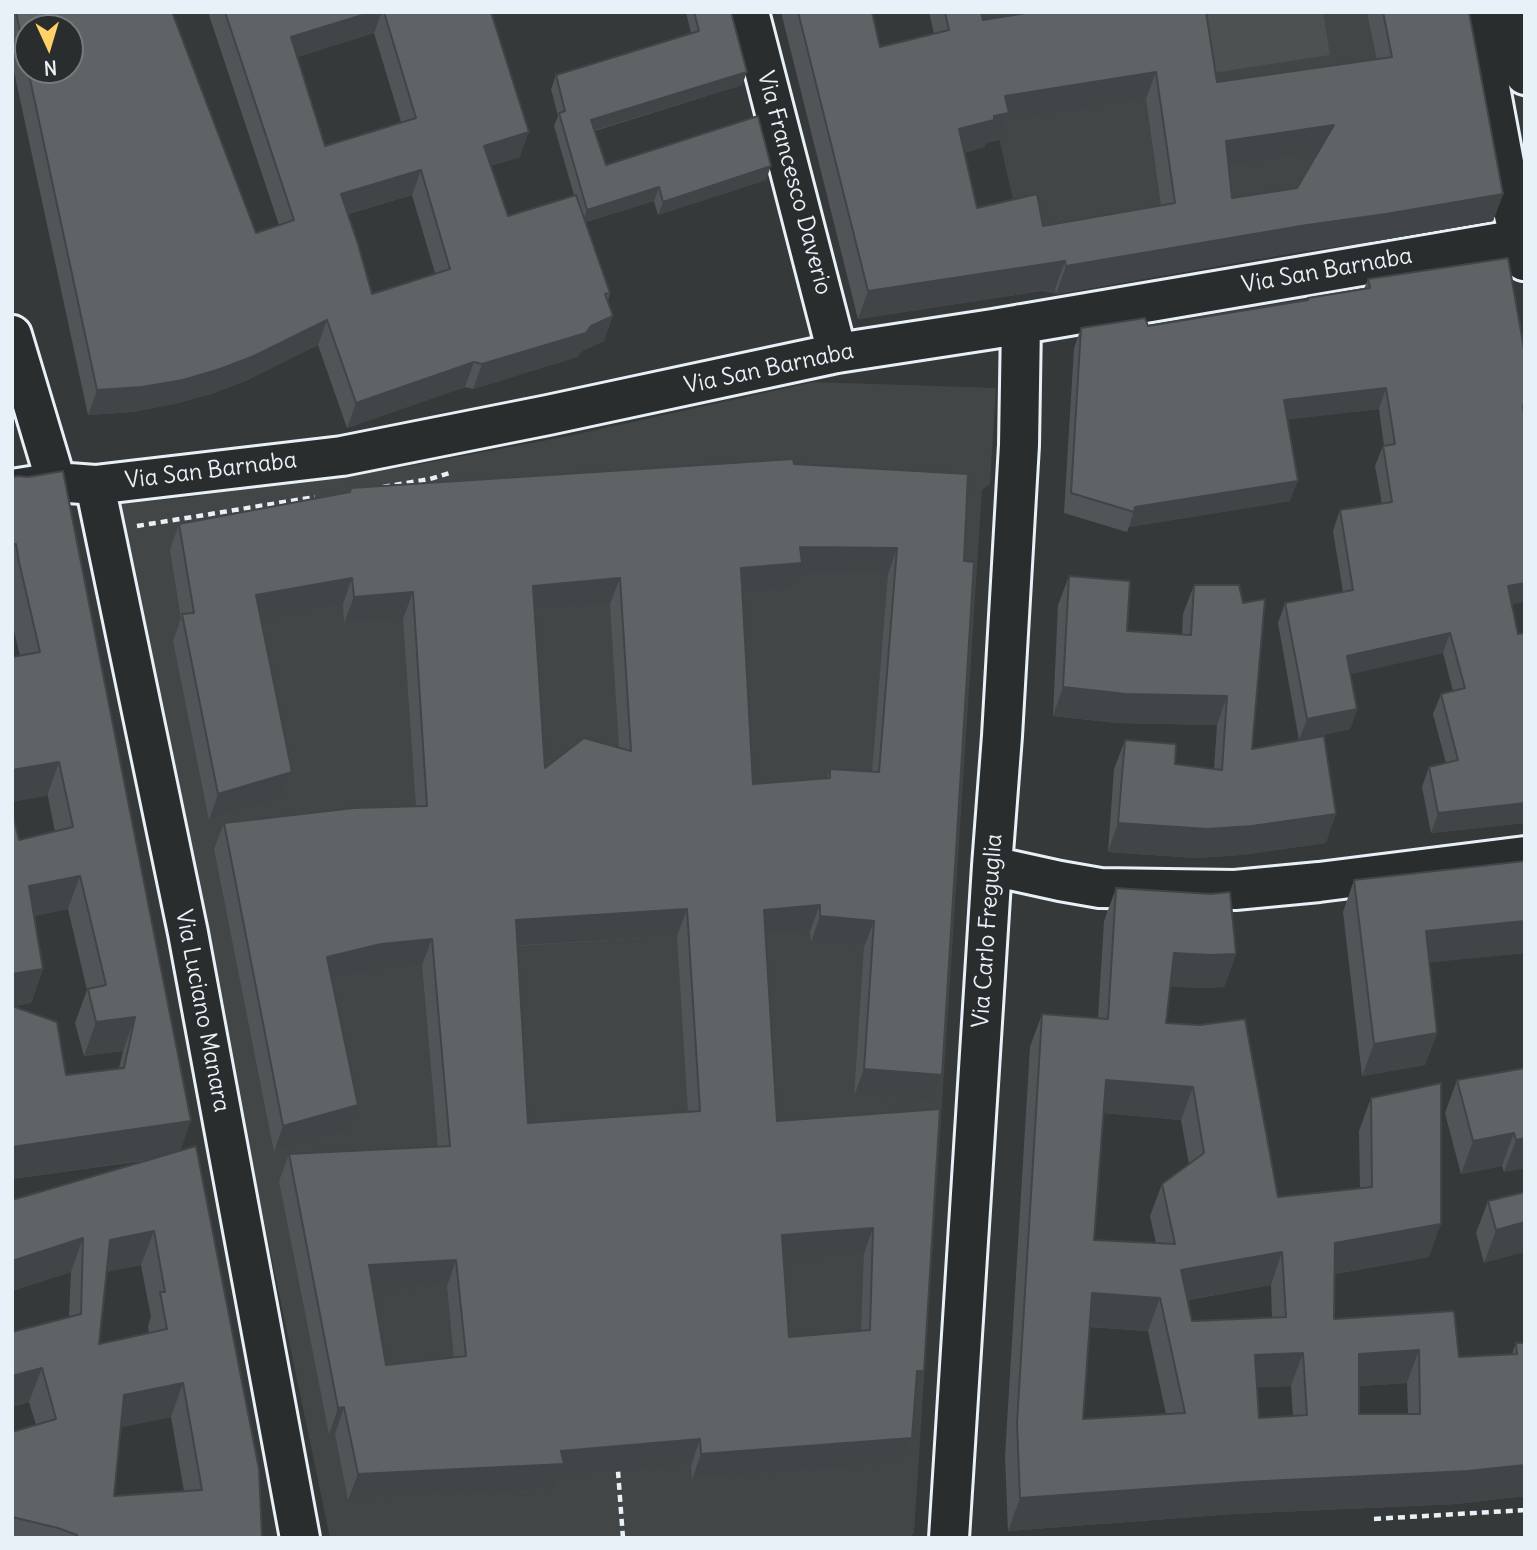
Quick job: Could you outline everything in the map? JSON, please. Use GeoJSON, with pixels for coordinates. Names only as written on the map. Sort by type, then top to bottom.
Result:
{"type":"FeatureCollection","features":[{"type":"Feature","properties":{"kind":"street","name":"Via Francesco Daverio"},"geometry":{"type":"LineString","coordinates":[[750,12],[837,353]]}},
{"type":"Feature","properties":{"kind":"street"},"geometry":{"type":"LineString","coordinates":[[1476,12],[1512,125],[1523,246]]}},
{"type":"Feature","properties":{"kind":"street"},"geometry":{"type":"LineString","coordinates":[[1514,12],[1525,75]]}},
{"type":"Feature","properties":{"kind":"street","name":"Via San Barnaba"},"geometry":{"type":"LineString","coordinates":[[12,489],[56,482],[95,485],[342,456],[837,353],[1523,246]]}},
{"type":"Feature","properties":{"kind":"street","name":"Via Carlo Freguglia"},"geometry":{"type":"LineString","coordinates":[[948,1538],[1020,445],[1021,324]]}},
{"type":"Feature","properties":{"kind":"street"},"geometry":{"type":"LineString","coordinates":[[12,335],[56,482]]}},
{"type":"Feature","properties":{"kind":"street","name":"Via Luciano Manara"},"geometry":{"type":"LineString","coordinates":[[95,485],[188,933],[300,1538]]}},
{"type":"Feature","properties":{"kind":"street"},"geometry":{"type":"LineString","coordinates":[[992,866],[1100,888],[1235,890],[1525,856]]}},
{"type":"Feature","properties":{"kind":"path"},"geometry":{"type":"LineString","coordinates":[[618,1471],[623,1538]]}},
{"type":"Feature","properties":{"kind":"path"},"geometry":{"type":"LineString","coordinates":[[1374,1519],[1525,1510]]}},
{"type":"Feature","properties":{"kind":"shaded area"},"geometry":{"type":"Polygon","coordinates":[[[965,12],[1455,12],[1297,252],[1056,294],[1041,291],[1021,198],[1013,200],[995,120],[965,12]]]}},
{"type":"Feature","properties":{"kind":"shaded area"},"geometry":{"type":"Polygon","coordinates":[[[1200,12],[1323,12],[1330,55],[1206,74],[1200,12]]]}},
{"type":"Feature","properties":{"kind":"shaded area"},"geometry":{"type":"Polygon","coordinates":[[[814,382],[996,388],[990,484],[982,490],[914,1533],[910,1538],[330,1538],[115,504],[184,498],[399,468],[569,436],[814,382]]]}},
{"type":"Feature","properties":{"kind":"building"},"geometry":{"type":"Polygon","coordinates":[[[16,12],[172,12],[256,233],[294,220],[225,12],[372,12],[291,37],[325,146],[416,118],[384,12],[491,12],[529,132],[484,146],[508,216],[576,195],[610,293],[605,294],[613,316],[591,326],[586,333],[482,364],[474,362],[356,403],[327,320],[254,356],[220,369],[183,380],[142,387],[97,390],[31,84],[84,84],[84,14],[16,12]],[[421,170],[341,194],[372,294],[450,269],[421,170]]]}},
{"type":"Feature","properties":{"kind":"building"},"geometry":{"type":"Polygon","coordinates":[[[694,12],[731,12],[747,72],[591,120],[606,165],[758,116],[771,166],[663,202],[659,187],[587,210],[559,113],[565,111],[556,75],[699,31],[694,12]]]}},
{"type":"Feature","properties":{"kind":"building"},"geometry":{"type":"Polygon","coordinates":[[[798,12],[872,12],[880,47],[949,30],[945,12],[981,12],[983,20],[1032,12],[1206,12],[1217,82],[1392,57],[1383,12],[1469,12],[1503,194],[1066,266],[1065,261],[868,291],[798,12]],[[1156,72],[1005,96],[1009,113],[959,129],[977,208],[1037,194],[1043,226],[1175,203],[1156,72]],[[1334,125],[1226,141],[1232,198],[1297,188],[1334,125]]]}},
{"type":"Feature","properties":{"kind":"building"},"geometry":{"type":"Polygon","coordinates":[[[1508,258],[1525,354],[1525,583],[1508,586],[1518,634],[1525,633],[1525,803],[1438,813],[1429,767],[1458,760],[1441,694],[1465,688],[1450,633],[1347,656],[1357,709],[1307,719],[1285,603],[1353,590],[1340,510],[1392,502],[1383,446],[1395,444],[1386,388],[1284,400],[1298,481],[1135,507],[1134,512],[1071,493],[1081,328],[1145,318],[1148,326],[1308,300],[1370,288],[1368,279],[1508,258]]]}},
{"type":"Feature","properties":{"kind":"building"},"geometry":{"type":"Polygon","coordinates":[[[793,459],[794,464],[968,474],[964,561],[974,562],[942,1075],[864,1069],[874,921],[820,916],[820,905],[764,910],[777,1121],[940,1109],[924,1371],[917,1371],[912,1438],[701,1454],[700,1439],[561,1451],[564,1464],[358,1474],[344,1407],[338,1408],[289,1154],[450,1146],[432,939],[381,944],[327,957],[358,1105],[283,1126],[224,823],[354,808],[427,806],[413,592],[354,597],[352,578],[256,595],[292,772],[218,794],[182,614],[194,613],[179,524],[350,492],[351,488],[793,459]],[[800,547],[802,563],[741,568],[753,784],[830,778],[830,769],[879,772],[897,548],[800,547]],[[620,578],[533,586],[545,768],[584,738],[631,751],[620,578]],[[687,909],[516,920],[528,1123],[700,1111],[687,909]],[[873,1228],[782,1235],[789,1337],[870,1330],[873,1228]],[[456,1260],[369,1265],[386,1365],[466,1356],[456,1260]]]}},
{"type":"Feature","properties":{"kind":"building"},"geometry":{"type":"Polygon","coordinates":[[[63,471],[191,1121],[12,1147],[12,1006],[57,1022],[66,1075],[124,1068],[135,1017],[96,1022],[88,989],[106,985],[80,876],[29,886],[43,969],[12,974],[12,811],[19,840],[73,827],[59,762],[12,770],[12,657],[40,652],[16,544],[12,545],[12,477],[63,471]]]}},
{"type":"Feature","properties":{"kind":"building"},"geometry":{"type":"Polygon","coordinates":[[[1069,576],[1130,581],[1127,631],[1191,635],[1194,585],[1239,585],[1243,603],[1265,599],[1252,749],[1324,736],[1336,814],[1252,826],[1207,829],[1118,823],[1125,740],[1176,744],[1175,764],[1222,770],[1227,696],[1126,694],[1063,687],[1069,576]]]}},
{"type":"Feature","properties":{"kind":"building"},"geometry":{"type":"Polygon","coordinates":[[[1525,861],[1525,921],[1426,931],[1437,1033],[1374,1044],[1354,880],[1525,861]]]}},
{"type":"Feature","properties":{"kind":"building"},"geometry":{"type":"Polygon","coordinates":[[[1116,888],[1211,894],[1230,892],[1236,954],[1174,953],[1166,1023],[1200,1025],[1245,1019],[1278,1197],[1372,1187],[1371,1098],[1441,1083],[1441,1224],[1335,1243],[1334,1319],[1454,1311],[1459,1357],[1517,1354],[1516,1343],[1525,1343],[1525,1465],[1468,1471],[1245,1482],[1020,1498],[1017,1423],[1042,1014],[1108,1019],[1116,888]],[[1106,1080],[1094,1240],[1175,1244],[1162,1184],[1204,1153],[1193,1087],[1106,1080]],[[1282,1252],[1181,1270],[1192,1321],[1286,1317],[1282,1252]],[[1092,1293],[1083,1419],[1185,1413],[1160,1298],[1092,1293]],[[1419,1350],[1359,1354],[1359,1414],[1420,1414],[1419,1350]],[[1303,1353],[1255,1355],[1259,1418],[1307,1415],[1303,1353]]]}},
{"type":"Feature","properties":{"kind":"building"},"geometry":{"type":"Polygon","coordinates":[[[1525,1068],[1525,1138],[1516,1140],[1514,1133],[1473,1141],[1457,1080],[1525,1068]]]}},
{"type":"Feature","properties":{"kind":"building"},"geometry":{"type":"Polygon","coordinates":[[[196,1146],[259,1469],[262,1538],[78,1538],[77,1535],[58,1528],[12,1517],[12,1432],[56,1419],[42,1368],[12,1376],[12,1332],[81,1314],[83,1238],[12,1261],[12,1200],[196,1146]],[[154,1231],[110,1240],[99,1344],[167,1329],[160,1292],[165,1292],[154,1231]],[[183,1383],[124,1395],[114,1496],[202,1490],[183,1383]]]}},
{"type":"Feature","properties":{"kind":"building"},"geometry":{"type":"Polygon","coordinates":[[[1525,1192],[1525,1222],[1496,1230],[1488,1201],[1525,1192]]]}}]}
